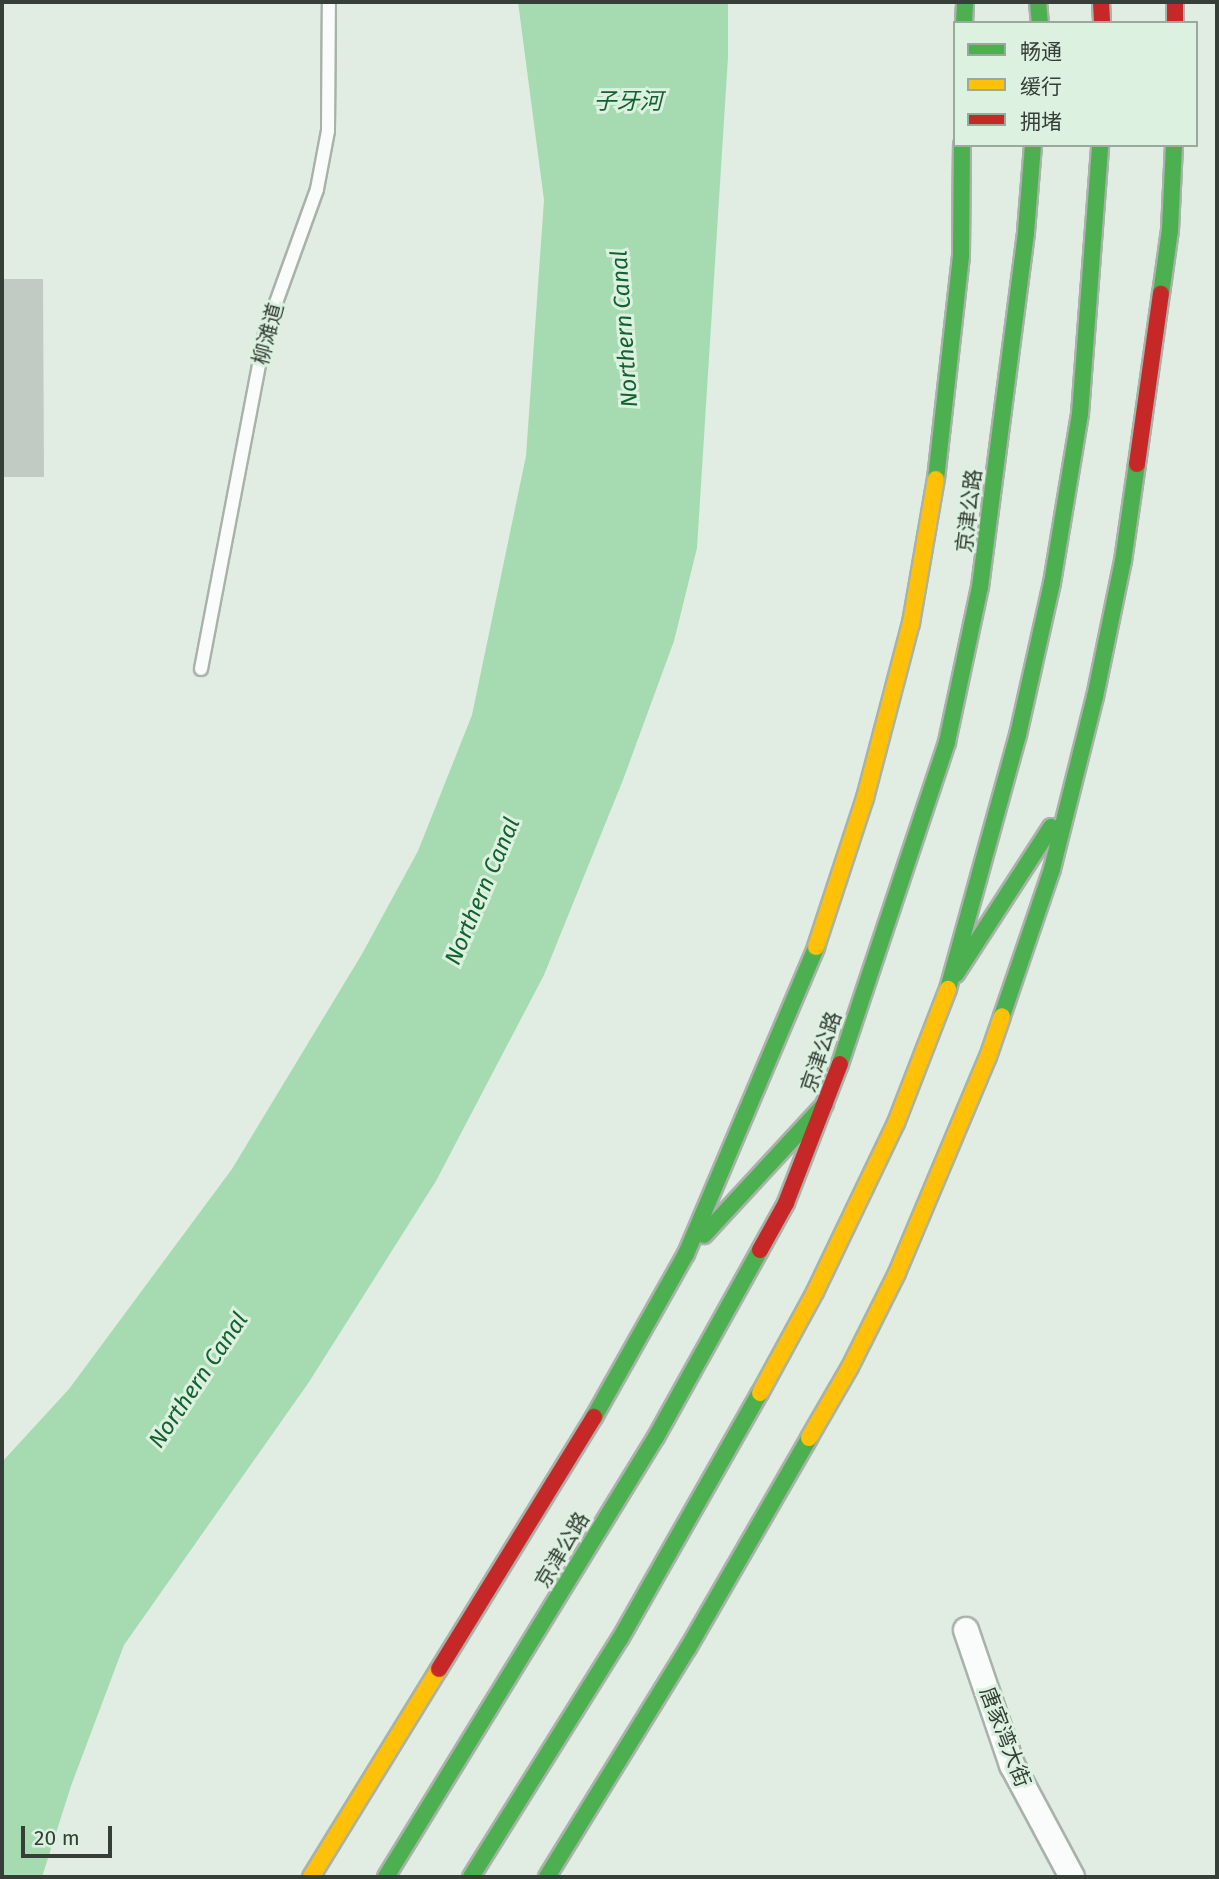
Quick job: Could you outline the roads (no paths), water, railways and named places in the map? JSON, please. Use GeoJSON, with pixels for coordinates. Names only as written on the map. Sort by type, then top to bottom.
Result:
{"type":"FeatureCollection","features":[{"type":"Feature","properties":{"kind":"main road"},"geometry":{"type":"LineString","coordinates":[[964,21],[965,2]]}},
{"type":"Feature","properties":{"kind":"main road"},"geometry":{"type":"LineString","coordinates":[[1038,2],[1040,21]]}},
{"type":"Feature","properties":{"kind":"main road"},"geometry":{"type":"LineString","coordinates":[[1101,2],[1102,21]]}},
{"type":"Feature","properties":{"kind":"main road"},"geometry":{"type":"LineString","coordinates":[[1175,2],[1175,21]]}},
{"type":"Feature","properties":{"kind":"main road"},"geometry":{"type":"LineString","coordinates":[[311,1877],[608,1394],[686,1254],[811,963],[865,798],[911,623],[937,471],[959,268],[962,147]]}},
{"type":"Feature","properties":{"kind":"main road","name":"京津公路"},"geometry":{"type":"LineString","coordinates":[[386,1877],[656,1437],[786,1203],[827,1103],[950,729],[980,587],[1026,232],[1033,147]]}},
{"type":"Feature","properties":{"kind":"main road"},"geometry":{"type":"LineString","coordinates":[[471,1877],[620,1639],[716,1476],[815,1292],[896,1123],[951,982],[1018,735],[1052,583],[1080,414],[1100,147]]}},
{"type":"Feature","properties":{"kind":"main road"},"geometry":{"type":"LineString","coordinates":[[547,1877],[688,1648],[786,1481],[897,1273],[988,1058],[1052,869],[1095,697],[1123,561],[1170,230],[1174,147]]}},
{"type":"Feature","properties":{"kind":"main road"},"geometry":{"type":"LineString","coordinates":[[951,982],[1069,799]]}},
{"type":"Feature","properties":{"kind":"main road"},"geometry":{"type":"LineString","coordinates":[[686,1254],[827,1103]]}},
{"type":"Feature","properties":{"kind":"street","name":"唐家湾大街"},"geometry":{"type":"LineString","coordinates":[[966,1630],[1012,1765],[1072,1877]]}},
{"type":"Feature","properties":{"kind":"lane","name":"柳滩道"},"geometry":{"type":"LineString","coordinates":[[201,669],[265,333],[317,189],[328,131],[328,2]]}},
{"type":"Feature","properties":{"kind":"water"},"geometry":{"type":"Polygon","coordinates":[[[518,2],[728,2],[728,57],[697,548],[674,641],[623,780],[544,975],[436,1181],[309,1382],[124,1645],[71,1786],[42,1877],[2,1877],[2,1462],[69,1389],[232,1169],[362,954],[418,851],[472,715],[526,456],[544,200],[518,2]]]}},
{"type":"Feature","properties":{"kind":"water label","name":"子牙河"},"geometry":{"type":"Point","coordinates":[628,101]}},
{"type":"Feature","properties":{"kind":"water label","name":"Northern Canal"},"geometry":{"type":"Point","coordinates":[624,329]}},
{"type":"Feature","properties":{"kind":"water label","name":"Northern Canal"},"geometry":{"type":"Point","coordinates":[482,891]}},
{"type":"Feature","properties":{"kind":"water label","name":"Northern Canal"},"geometry":{"type":"Point","coordinates":[198,1380]}}]}
